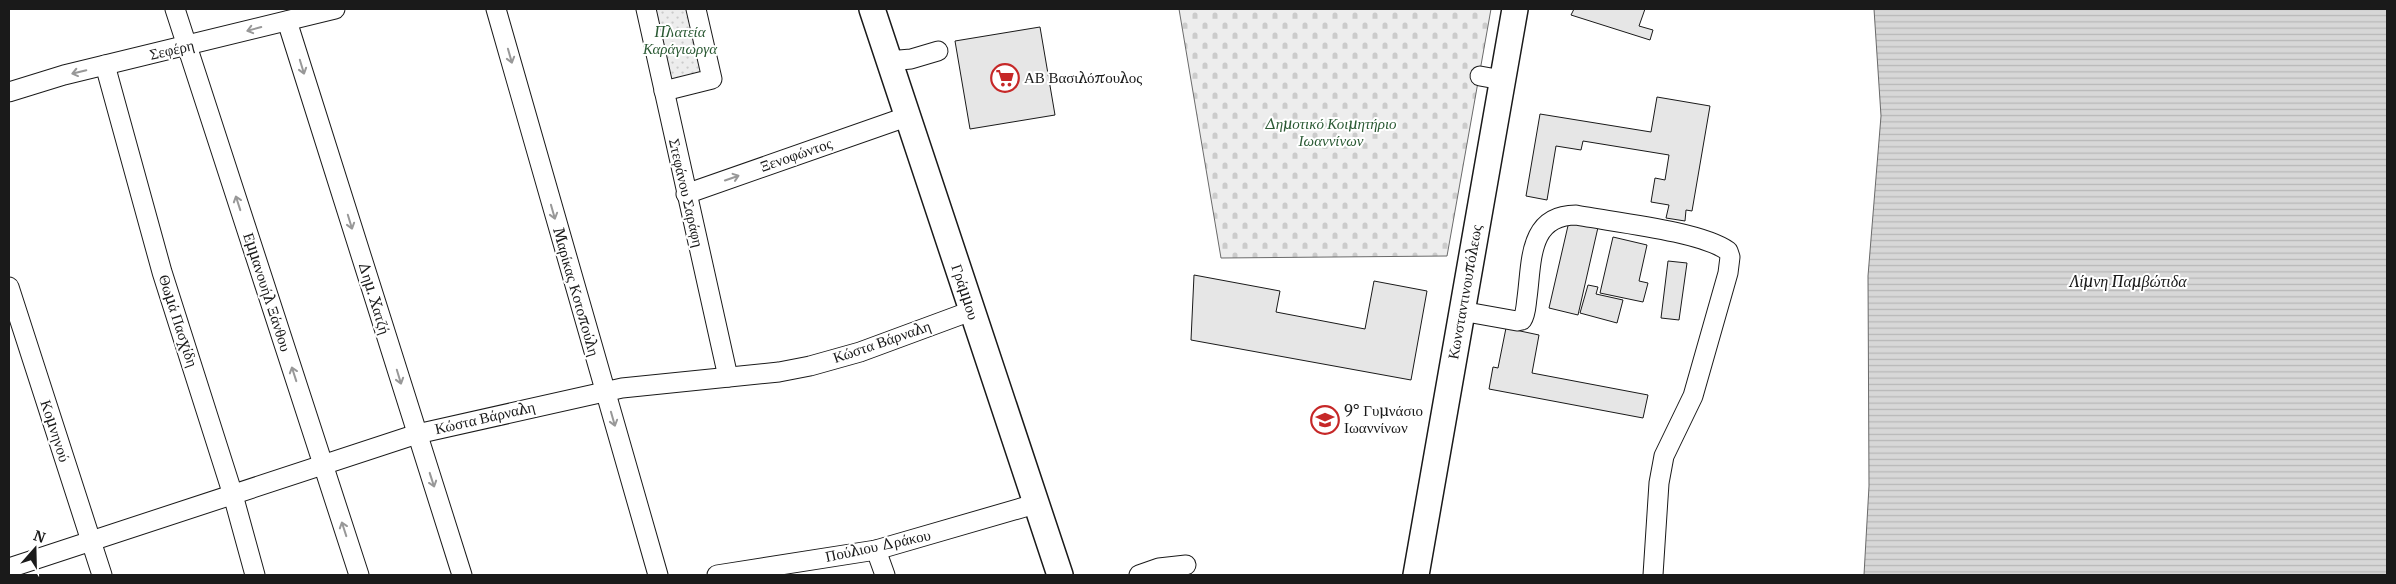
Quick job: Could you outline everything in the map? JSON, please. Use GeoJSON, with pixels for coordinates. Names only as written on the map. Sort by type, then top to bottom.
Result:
{"type":"FeatureCollection","features":[{"type":"Feature","properties":{"kind":"main road","name":"Γράμμου"},"geometry":{"type":"LineString","coordinates":[[872,9],[906,117],[1060,575]]}},
{"type":"Feature","properties":{"kind":"main road","name":"Κωνσταντινουπόλεως"},"geometry":{"type":"LineString","coordinates":[[1416,575],[1461,311],[1491,78],[1515,9]]}},
{"type":"Feature","properties":{"kind":"street","name":"Εμμανουήλ Ξάνθου"},"geometry":{"type":"LineString","coordinates":[[175,9],[359,575]]}},
{"type":"Feature","properties":{"kind":"street","name":"Σεφέρη"},"geometry":{"type":"LineString","coordinates":[[9,92],[64,75],[335,9]]}},
{"type":"Feature","properties":{"kind":"street","name":"Μαρίκας Κοτοπούλη"},"geometry":{"type":"LineString","coordinates":[[496,9],[658,575]]}},
{"type":"Feature","properties":{"kind":"street","name":"Στεφάνου Σαράφη"},"geometry":{"type":"LineString","coordinates":[[646,9],[728,377]]}},
{"type":"Feature","properties":{"kind":"street"},"geometry":{"type":"LineString","coordinates":[[664,90],[712,80],[696,9]]}},
{"type":"Feature","properties":{"kind":"street","name":"Δημ. Χατζή"},"geometry":{"type":"LineString","coordinates":[[287,21],[462,575]]}},
{"type":"Feature","properties":{"kind":"street"},"geometry":{"type":"LineString","coordinates":[[888,61],[911,60],[938,51]]}},
{"type":"Feature","properties":{"kind":"street","name":"Θωμά Πασχίδη"},"geometry":{"type":"LineString","coordinates":[[105,66],[160,264],[233,495],[255,575]]}},
{"type":"Feature","properties":{"kind":"street","name":"Ξενοφώντος"},"geometry":{"type":"LineString","coordinates":[[686,194],[906,117]]}},
{"type":"Feature","properties":{"kind":"street"},"geometry":{"type":"LineString","coordinates":[[1461,311],[1517,321],[1522,320],[1525,316],[1535,240],[1548,222],[1563,215],[1576,215],[1708,241],[1728,251],[1730,256],[1728,274],[1693,396],[1664,456],[1658,483],[1652,575]]}},
{"type":"Feature","properties":{"kind":"street","name":"Κομνηνού"},"geometry":{"type":"LineString","coordinates":[[9,287],[102,575]]}},
{"type":"Feature","properties":{"kind":"street","name":"Κώστα Βάρναλη"},"geometry":{"type":"LineString","coordinates":[[9,568],[417,434],[605,391],[666,382],[779,372],[826,362],[860,352],[971,311]]}},
{"type":"Feature","properties":{"kind":"street","name":"Πούλιου Δράκου"},"geometry":{"type":"LineString","coordinates":[[717,575],[876,550],[1036,504]]}},
{"type":"Feature","properties":{"kind":"street"},"geometry":{"type":"LineString","coordinates":[[876,550],[885,575]]}},
{"type":"Feature","properties":{"kind":"street"},"geometry":{"type":"LineString","coordinates":[[1139,575],[1159,568],[1186,565]]}},
{"type":"Feature","properties":{"kind":"green space","name":"Πλατεία Καράγιωργα"},"geometry":{"type":"Polygon","coordinates":[[[654,9],[693,9],[707,73],[670,80],[654,9]]]}},
{"type":"Feature","properties":{"kind":"green space","name":"Δημοτικό Κοιμητήριο Ιωαννίνων"},"geometry":{"type":"Polygon","coordinates":[[[1179,9],[1491,9],[1447,256],[1221,258],[1179,9]]]}},
{"type":"Feature","properties":{"kind":"water","name":"Λίμνη Παμβώτιδα"},"geometry":{"type":"Polygon","coordinates":[[[1874,9],[2387,9],[2387,575],[1864,575],[1869,486],[1868,276],[1881,116],[1874,9]]]}},
{"type":"Feature","properties":{"kind":"building"},"geometry":{"type":"Polygon","coordinates":[[[1574,9],[1645,9],[1639,26],[1653,30],[1650,40],[1571,15],[1574,9]]]}},
{"type":"Feature","properties":{"kind":"building","name":"ΑΒ Βασιλόπουλος"},"geometry":{"type":"Polygon","coordinates":[[[1040,27],[1055,115],[970,129],[955,41],[1040,27]]]}},
{"type":"Feature","properties":{"kind":"building"},"geometry":{"type":"Polygon","coordinates":[[[1657,97],[1710,106],[1692,211],[1686,210],[1685,221],[1666,218],[1669,205],[1651,202],[1655,178],[1665,180],[1669,155],[1583,141],[1581,150],[1556,146],[1547,200],[1526,196],[1540,114],[1651,132],[1657,97]]]}},
{"type":"Feature","properties":{"kind":"building"},"geometry":{"type":"Polygon","coordinates":[[[1570,217],[1599,223],[1578,315],[1549,308],[1570,217]]]}},
{"type":"Feature","properties":{"kind":"building"},"geometry":{"type":"Polygon","coordinates":[[[1613,237],[1647,245],[1639,281],[1648,283],[1643,302],[1600,293],[1613,237]]]}},
{"type":"Feature","properties":{"kind":"building"},"geometry":{"type":"Polygon","coordinates":[[[1668,261],[1687,263],[1679,320],[1661,318],[1668,261]]]}},
{"type":"Feature","properties":{"kind":"building"},"geometry":{"type":"Polygon","coordinates":[[[1194,275],[1280,291],[1276,312],[1365,329],[1374,281],[1427,291],[1411,380],[1191,340],[1194,275]]]}},
{"type":"Feature","properties":{"kind":"building"},"geometry":{"type":"Polygon","coordinates":[[[1588,285],[1598,287],[1596,294],[1623,300],[1617,323],[1580,313],[1588,285]]]}},
{"type":"Feature","properties":{"kind":"building"},"geometry":{"type":"Polygon","coordinates":[[[1506,328],[1539,335],[1532,373],[1648,395],[1643,418],[1489,389],[1493,367],[1498,368],[1506,328]]]}},
{"type":"Feature","properties":{"kind":"place","name":"ΑΒ Βασιλόπουλος"},"geometry":{"type":"Point","coordinates":[1005,78]}},
{"type":"Feature","properties":{"kind":"place","name":"9° Γυμνάσιο Ιωαννίνων"},"geometry":{"type":"Point","coordinates":[1325,420]}}]}
